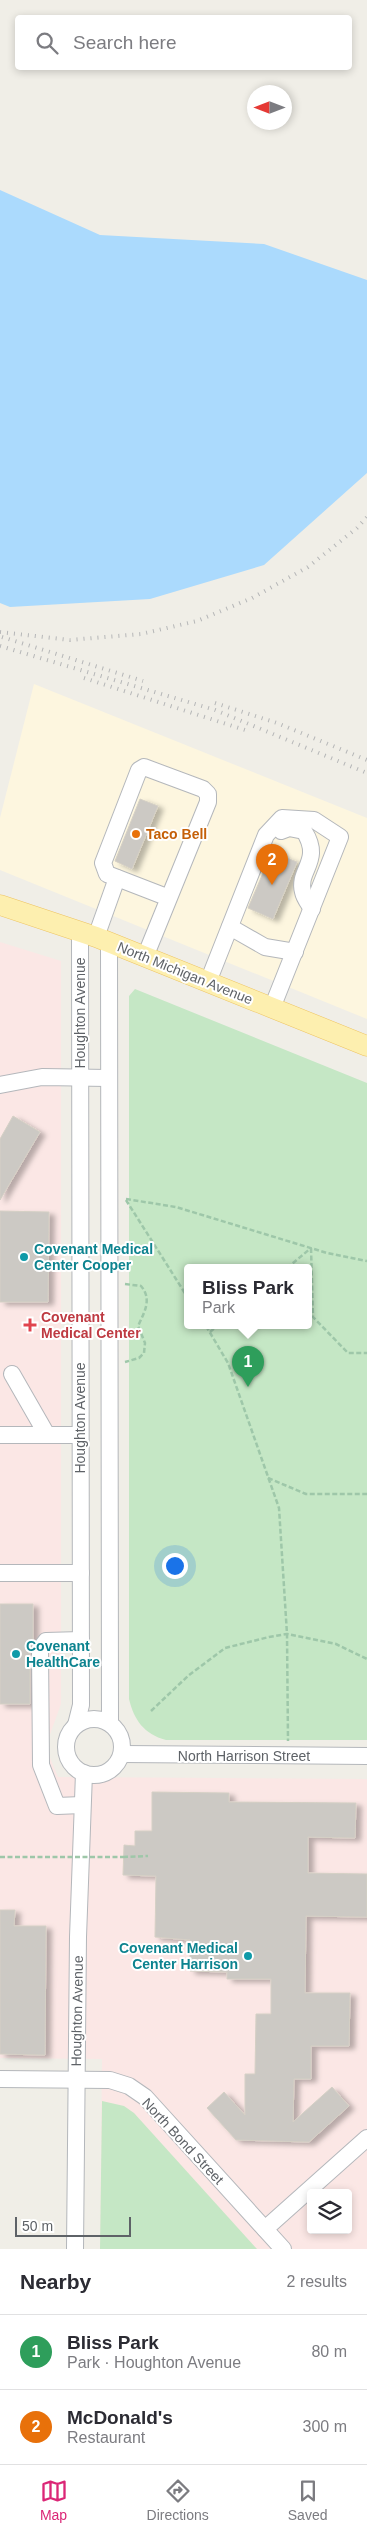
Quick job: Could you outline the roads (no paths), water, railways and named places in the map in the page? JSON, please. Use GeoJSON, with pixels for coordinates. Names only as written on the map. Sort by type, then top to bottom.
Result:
{"type":"FeatureCollection","features":[{"type":"Feature","properties":{"kind":"main road","name":"North Michigan Avenue"},"geometry":{"type":"LineString","coordinates":[[0,905],[95,937],[367,1046]]}},
{"type":"Feature","properties":{"kind":"street"},"geometry":{"type":"LineString","coordinates":[[145,957],[169,898],[208,802],[208,794],[203,789],[148,767],[139,770],[103,863],[107,874],[169,898]]}},
{"type":"Feature","properties":{"kind":"street"},"geometry":{"type":"LineString","coordinates":[[208,982],[266,835],[282,818],[314,820],[340,837],[272,1008]]}},
{"type":"Feature","properties":{"kind":"street"},"geometry":{"type":"LineString","coordinates":[[231,925],[240,921],[274,840],[280,832],[289,828],[304,831],[310,841],[312,854],[302,885],[303,892],[312,909]]}},
{"type":"Feature","properties":{"kind":"street"},"geometry":{"type":"LineString","coordinates":[[95,937],[117,878]]}},
{"type":"Feature","properties":{"kind":"street"},"geometry":{"type":"LineString","coordinates":[[231,925],[265,947],[294,952]]}},
{"type":"Feature","properties":{"kind":"street","name":"Houghton Avenue"},"geometry":{"type":"LineString","coordinates":[[76,1725],[81,1705],[80,1077],[95,937]]}},
{"type":"Feature","properties":{"kind":"street","name":"Houghton Avenue"},"geometry":{"type":"LineString","coordinates":[[95,937],[108,1078],[110,1722]]}},
{"type":"Feature","properties":{"kind":"street"},"geometry":{"type":"LineString","coordinates":[[0,1085],[42,1077],[108,1078]]}},
{"type":"Feature","properties":{"kind":"street"},"geometry":{"type":"LineString","coordinates":[[12,1374],[47,1435]]}},
{"type":"Feature","properties":{"kind":"street"},"geometry":{"type":"LineString","coordinates":[[0,1435],[80,1435]]}},
{"type":"Feature","properties":{"kind":"street"},"geometry":{"type":"LineString","coordinates":[[0,1573],[81,1573]]}},
{"type":"Feature","properties":{"kind":"street"},"geometry":{"type":"LineString","coordinates":[[81,1640],[46,1641],[40,1649],[41,1765],[57,1806],[82,1805]]}},
{"type":"Feature","properties":{"kind":"street"},"geometry":{"type":"LineString","coordinates":[[92,1719],[110,1722],[122,1740],[122,1754],[112,1769],[97,1774],[84,1773],[74,1766],[68,1756],[66,1746],[69,1734],[76,1725],[92,1719]]}},
{"type":"Feature","properties":{"kind":"street","name":"North Harrison Street"},"geometry":{"type":"LineString","coordinates":[[122,1754],[367,1756]]}},
{"type":"Feature","properties":{"kind":"street","name":"Houghton Avenue"},"geometry":{"type":"LineString","coordinates":[[75,2249],[76,2079],[84,1773]]}},
{"type":"Feature","properties":{"kind":"street","name":"North Bond Street"},"geometry":{"type":"LineString","coordinates":[[0,2079],[110,2080],[129,2086],[145,2097],[283,2249]]}},
{"type":"Feature","properties":{"kind":"street"},"geometry":{"type":"LineString","coordinates":[[264,2229],[367,2138]]}},
{"type":"Feature","properties":{"kind":"water"},"geometry":{"type":"Polygon","coordinates":[[[0,190],[100,235],[264,244],[367,280],[367,473],[264,565],[150,599],[10,607],[0,603],[0,190]]]}},
{"type":"Feature","properties":{"kind":"railway"},"geometry":{"type":"LineString","coordinates":[[0,632],[70,640],[141,634],[197,621],[252,598],[308,567],[357,528],[367,517]]}},
{"type":"Feature","properties":{"kind":"railway"},"geometry":{"type":"LineString","coordinates":[[2,637],[143,681]]}},
{"type":"Feature","properties":{"kind":"railway"},"geometry":{"type":"LineString","coordinates":[[0,646],[215,710],[367,773]]}},
{"type":"Feature","properties":{"kind":"railway"},"geometry":{"type":"LineString","coordinates":[[84,678],[248,731]]}},
{"type":"Feature","properties":{"kind":"railway"},"geometry":{"type":"LineString","coordinates":[[215,703],[277,723],[367,760]]}},
{"type":"Feature","properties":{"kind":"place","name":"Taco Bell"},"geometry":{"type":"Point","coordinates":[136,834]}},
{"type":"Feature","properties":{"kind":"place","name":"McDonald's"},"geometry":{"type":"Point","coordinates":[272,885]}},
{"type":"Feature","properties":{"kind":"place","name":"Covenant Medical Center Cooper"},"geometry":{"type":"Point","coordinates":[24,1257]}},
{"type":"Feature","properties":{"kind":"place","name":"Covenant Medical Center"},"geometry":{"type":"Point","coordinates":[30,1325]}},
{"type":"Feature","properties":{"kind":"place","name":"Bliss Park"},"geometry":{"type":"Point","coordinates":[248,1387]}},
{"type":"Feature","properties":{"kind":"place","name":"Covenant HealthCare"},"geometry":{"type":"Point","coordinates":[16,1654]}},
{"type":"Feature","properties":{"kind":"place","name":"Covenant Medical Center Harrison"},"geometry":{"type":"Point","coordinates":[248,1956]}}]}
